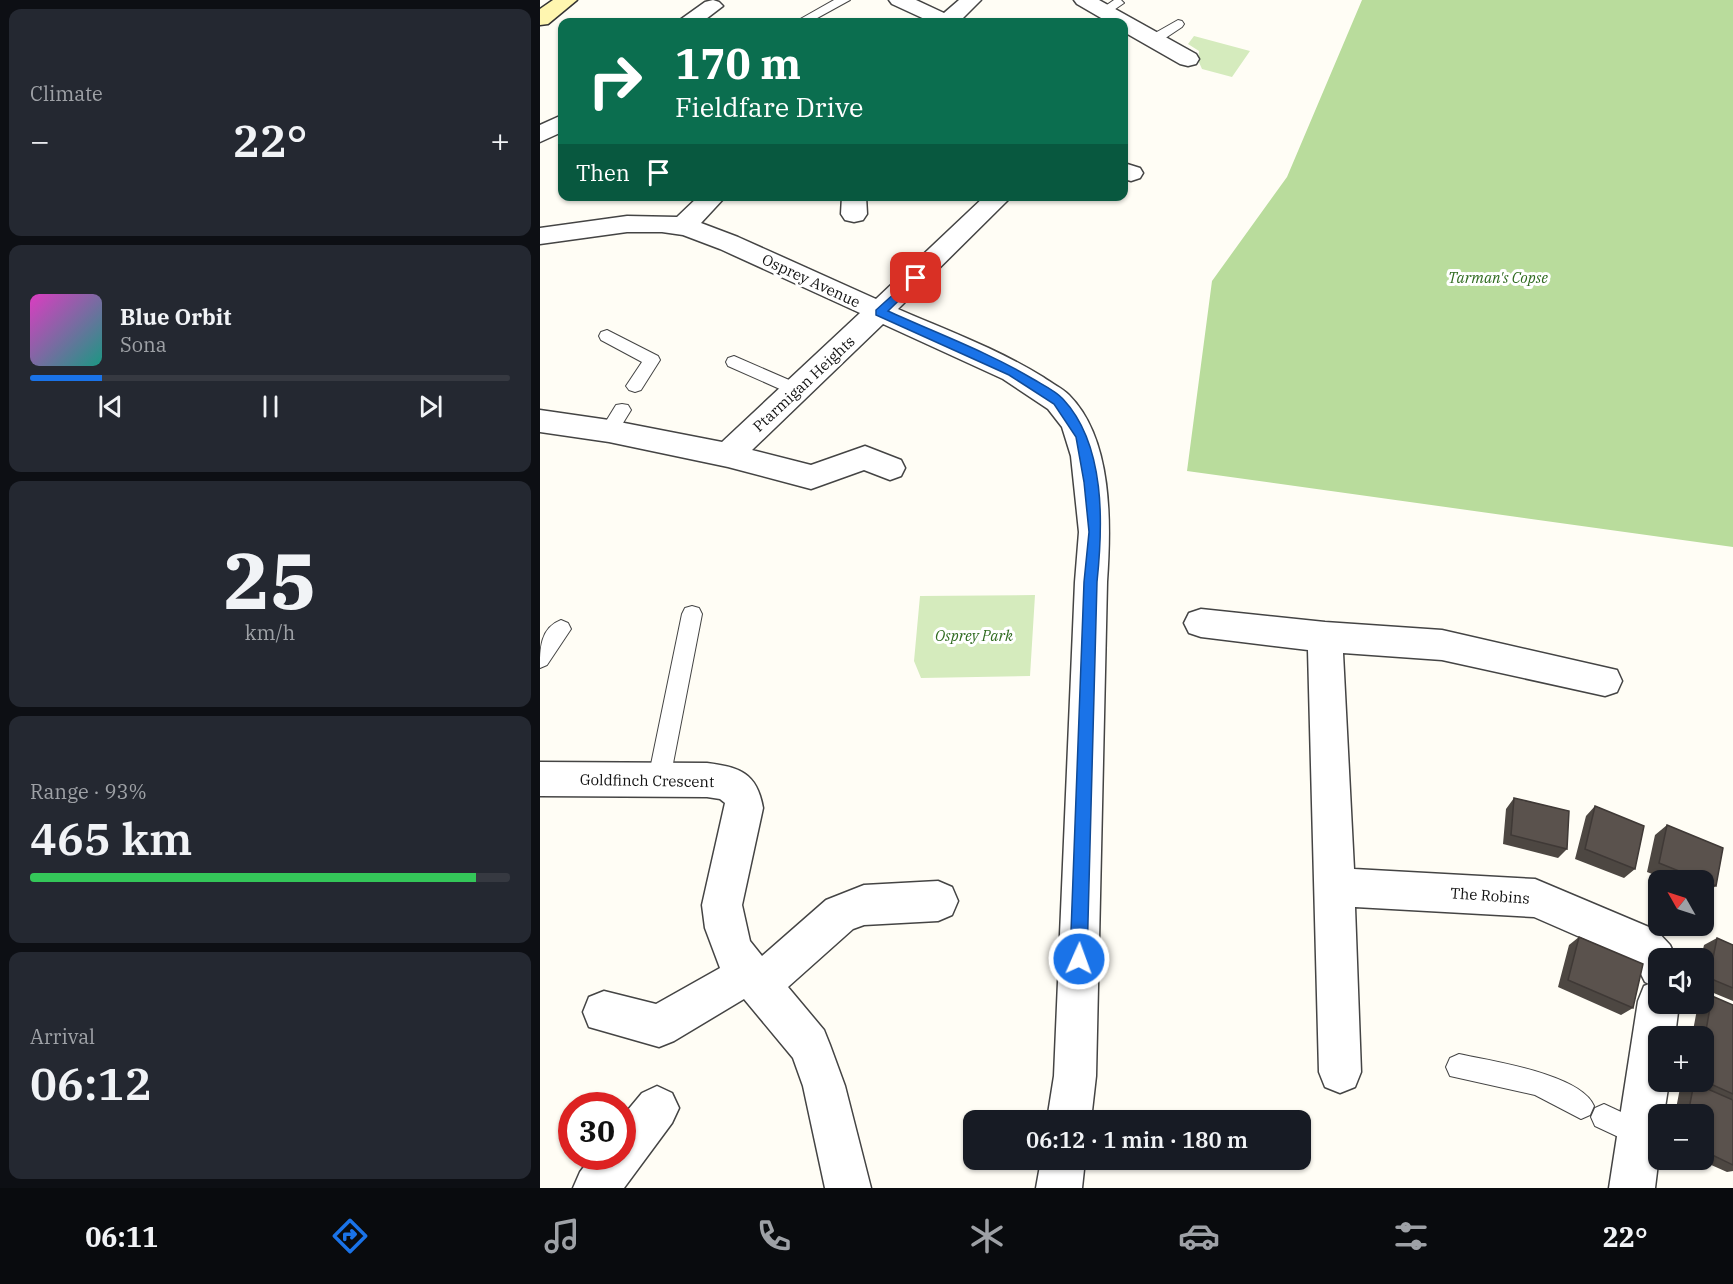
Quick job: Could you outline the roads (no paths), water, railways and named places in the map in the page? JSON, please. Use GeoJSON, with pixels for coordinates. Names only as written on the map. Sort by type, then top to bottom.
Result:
{"type":"FeatureCollection","features":[{"type":"Feature","properties":{"kind":"street"},"geometry":{"type":"LineString","coordinates":[[540,19],[567,0]]}},
{"type":"Feature","properties":{"kind":"street"},"geometry":{"type":"LineString","coordinates":[[899,0],[938,18]]}},
{"type":"Feature","properties":{"kind":"street"},"geometry":{"type":"LineString","coordinates":[[951,18],[970,0]]}},
{"type":"Feature","properties":{"kind":"street"},"geometry":{"type":"LineString","coordinates":[[1084,0],[1119,18]]}},
{"type":"Feature","properties":{"kind":"street"},"geometry":{"type":"LineString","coordinates":[[694,18],[712,6]]}},
{"type":"Feature","properties":{"kind":"street"},"geometry":{"type":"LineString","coordinates":[[1128,24],[1188,59]]}},
{"type":"Feature","properties":{"kind":"street"},"geometry":{"type":"LineString","coordinates":[[540,135],[558,124]]}},
{"type":"Feature","properties":{"kind":"street"},"geometry":{"type":"LineString","coordinates":[[682,227],[709,201]]}},
{"type":"Feature","properties":{"kind":"street","name":"Ptarmigan Heights"},"geometry":{"type":"LineString","coordinates":[[728,455],[995,201]]}},
{"type":"Feature","properties":{"kind":"street","name":"Osprey Avenue"},"geometry":{"type":"LineString","coordinates":[[540,236],[621,223],[657,223],[682,227],[729,243],[1013,372],[1058,400],[1082,437],[1095,532],[1091,582],[1075,1076],[1070,1110]]}},
{"type":"Feature","properties":{"kind":"street"},"geometry":{"type":"LineString","coordinates":[[540,422],[616,420],[676,446],[728,455],[811,477],[865,458],[890,468]]}},
{"type":"Feature","properties":{"kind":"street"},"geometry":{"type":"LineString","coordinates":[[1201,623],[1325,637],[1442,645],[1605,681]]}},
{"type":"Feature","properties":{"kind":"street"},"geometry":{"type":"LineString","coordinates":[[1325,637],[1340,1072]]}},
{"type":"Feature","properties":{"kind":"street","name":"Goldfinch Crescent"},"geometry":{"type":"LineString","coordinates":[[540,779],[659,779],[728,783],[742,794],[744,808],[722,906],[725,928],[734,954],[809,1045],[818,1066],[848,1188]]}},
{"type":"Feature","properties":{"kind":"street","name":"The Robins"},"geometry":{"type":"LineString","coordinates":[[1335,887],[1535,898],[1642,944],[1648,950]]}},
{"type":"Feature","properties":{"kind":"street"},"geometry":{"type":"LineString","coordinates":[[604,1012],[659,1026],[754,980],[840,914],[864,905],[938,901]]}},
{"type":"Feature","properties":{"kind":"street"},"geometry":{"type":"LineString","coordinates":[[1632,1188],[1608,1119],[1648,1062]]}},
{"type":"Feature","properties":{"kind":"street"},"geometry":{"type":"LineString","coordinates":[[636,1135],[657,1108]]}},
{"type":"Feature","properties":{"kind":"street"},"geometry":{"type":"LineString","coordinates":[[596,1188],[610,1170]]}},
{"type":"Feature","properties":{"kind":"street"},"geometry":{"type":"LineString","coordinates":[[1059,1188],[1062,1170]]}},
{"type":"Feature","properties":{"kind":"lane"},"geometry":{"type":"LineString","coordinates":[[809,18],[844,0]]}},
{"type":"Feature","properties":{"kind":"lane"},"geometry":{"type":"LineString","coordinates":[[1153,40],[1179,24]]}},
{"type":"Feature","properties":{"kind":"lane"},"geometry":{"type":"LineString","coordinates":[[607,336],[652,360],[635,386]]}},
{"type":"Feature","properties":{"kind":"lane"},"geometry":{"type":"LineString","coordinates":[[734,362],[796,390]]}},
{"type":"Feature","properties":{"kind":"lane"},"geometry":{"type":"LineString","coordinates":[[659,779],[692,614]]}},
{"type":"Feature","properties":{"kind":"lane"},"geometry":{"type":"LineString","coordinates":[[540,659],[561,629]]}},
{"type":"Feature","properties":{"kind":"lane"},"geometry":{"type":"LineString","coordinates":[[1459,1067],[1538,1083],[1608,1119]]}},
{"type":"Feature","properties":{"kind":"park label","name":"Tarman's Copse"},"geometry":{"type":"Point","coordinates":[1498,278]}},
{"type":"Feature","properties":{"kind":"park label","name":"Osprey Park"},"geometry":{"type":"Point","coordinates":[974,636]}}]}
